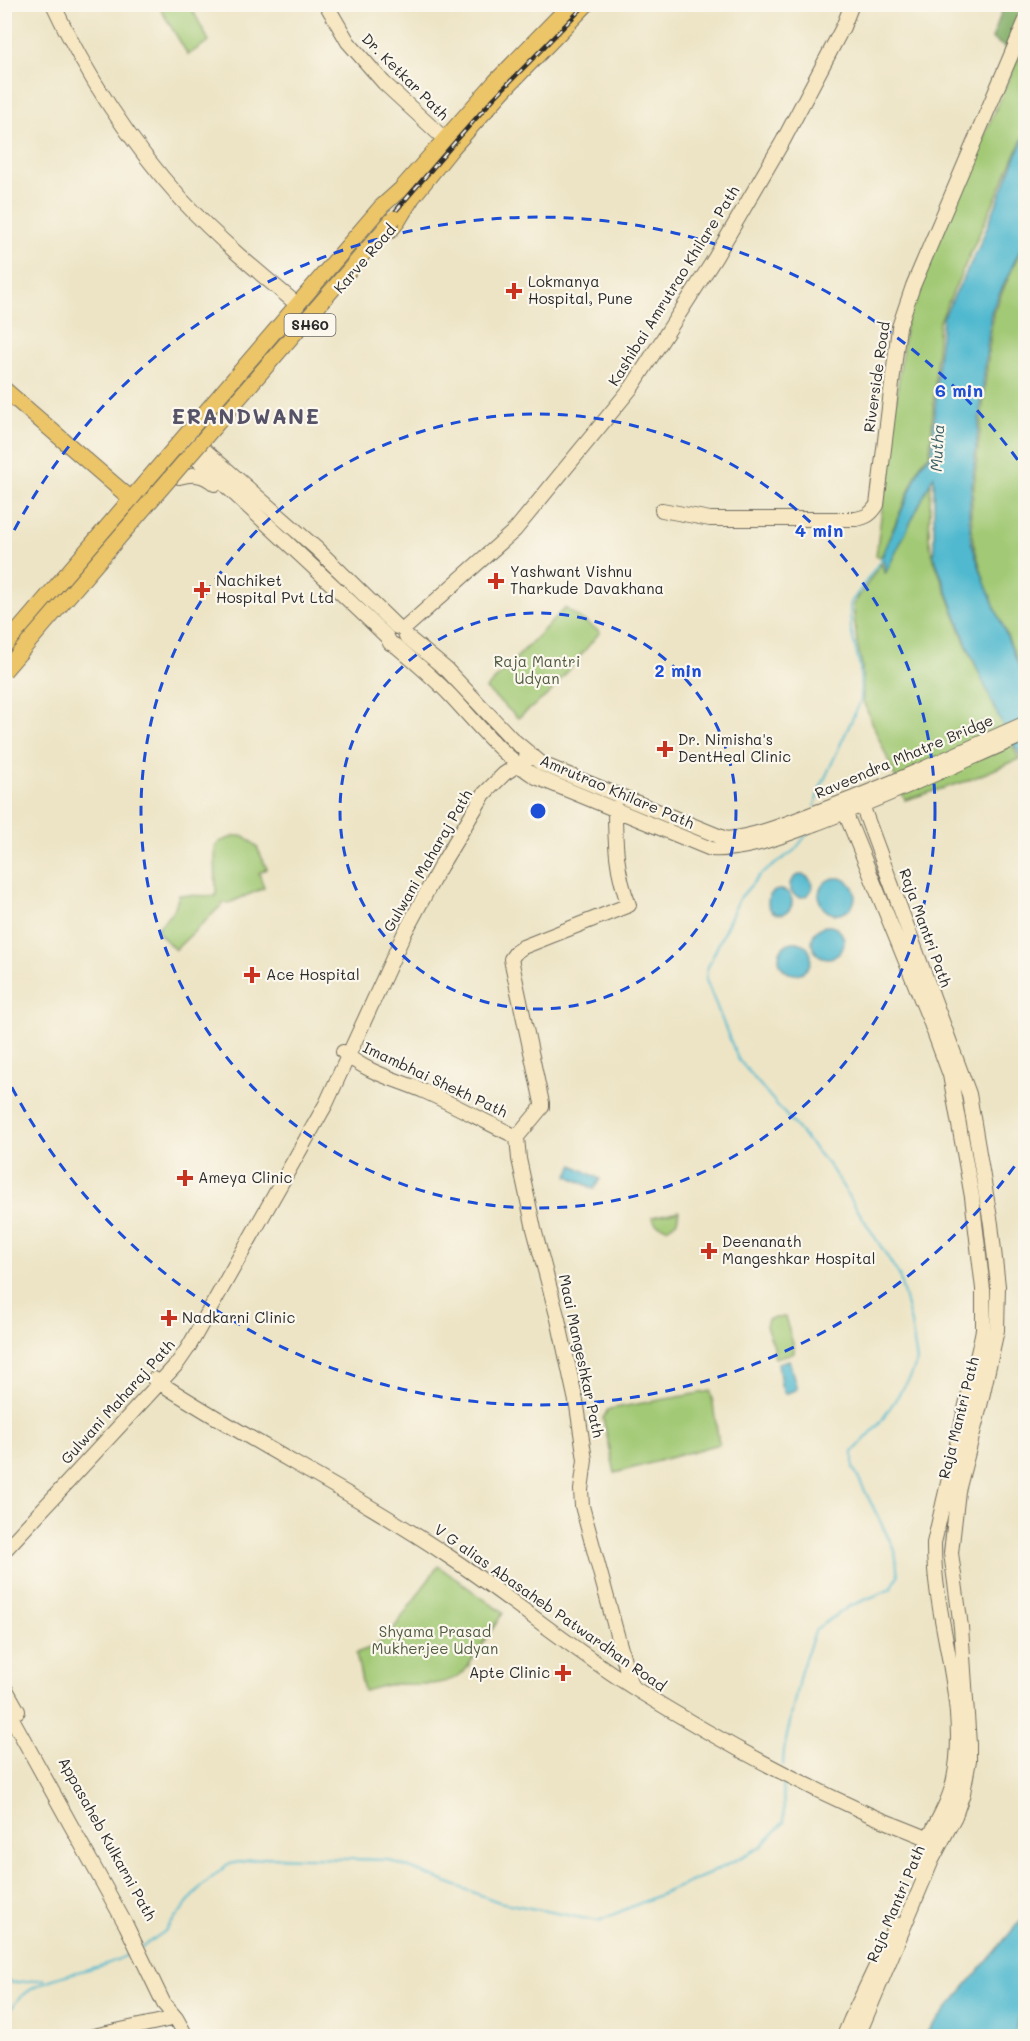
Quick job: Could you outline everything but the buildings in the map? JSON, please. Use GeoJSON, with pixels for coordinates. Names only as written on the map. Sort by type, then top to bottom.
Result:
{"type":"FeatureCollection","features":[{"type":"Feature","properties":{"kind":"main road","name":"Karve Road"},"geometry":{"type":"LineString","coordinates":[[4,647],[381,207],[407,193],[449,143],[495,82],[571,4]]}},
{"type":"Feature","properties":{"kind":"main road","name":"Karve Road"},"geometry":{"type":"LineString","coordinates":[[449,143],[587,4]]}},
{"type":"Feature","properties":{"kind":"main road","name":"Karve Road"},"geometry":{"type":"LineString","coordinates":[[4,680],[398,221],[407,193]]}},
{"type":"Feature","properties":{"kind":"main road"},"geometry":{"type":"LineString","coordinates":[[4,671],[407,193]]}},
{"type":"Feature","properties":{"kind":"main road"},"geometry":{"type":"LineString","coordinates":[[4,656],[390,215]]}},
{"type":"Feature","properties":{"kind":"main road"},"geometry":{"type":"LineString","coordinates":[[4,389],[148,513]]}},
{"type":"Feature","properties":{"kind":"street"},"geometry":{"type":"LineString","coordinates":[[53,4],[76,49],[109,104],[151,162],[190,208],[246,261],[298,305]]}},
{"type":"Feature","properties":{"kind":"street","name":"Dr. Ketkar Path"},"geometry":{"type":"LineString","coordinates":[[326,4],[348,42],[384,83],[449,143]]}},
{"type":"Feature","properties":{"kind":"street","name":"Kashibai Amrutrao Khilare Path"},"geometry":{"type":"LineString","coordinates":[[391,642],[388,631],[402,631],[515,530],[632,387],[715,258],[783,141],[843,27],[852,4]]}},
{"type":"Feature","properties":{"kind":"street","name":"Riverside Road"},"geometry":{"type":"LineString","coordinates":[[662,510],[710,519],[856,519],[867,517],[872,513],[877,505],[899,327],[903,312],[1026,20]]}},
{"type":"Feature","properties":{"kind":"street","name":"Amrutrao Khilare Path"},"geometry":{"type":"LineString","coordinates":[[183,438],[305,538],[402,631],[447,670],[512,739],[542,764],[726,839],[797,825]]}},
{"type":"Feature","properties":{"kind":"street","name":"Amrutrao Khilare Path"},"geometry":{"type":"LineString","coordinates":[[199,453],[251,510],[295,548],[391,642],[436,681],[514,763],[536,777],[711,849],[726,850],[747,847],[797,825]]}},
{"type":"Feature","properties":{"kind":"street"},"geometry":{"type":"LineString","coordinates":[[179,477],[190,474],[206,476],[230,497],[251,510]]}},
{"type":"Feature","properties":{"kind":"street","name":"Raveendra Mhatre Bridge"},"geometry":{"type":"LineString","coordinates":[[830,813],[845,812],[862,805],[907,780],[1026,723]]}},
{"type":"Feature","properties":{"kind":"street","name":"Raveendra Mhatre Bridge"},"geometry":{"type":"LineString","coordinates":[[797,825],[1026,734]]}},
{"type":"Feature","properties":{"kind":"street","name":"Gulwani Maharaj Path"},"geometry":{"type":"LineString","coordinates":[[4,1551],[156,1380],[176,1351],[345,1054],[396,930],[432,863],[478,788],[497,769],[531,756]]}},
{"type":"Feature","properties":{"kind":"street","name":"Raja Mantri Path"},"geometry":{"type":"LineString","coordinates":[[844,2037],[934,1841],[963,1752],[938,1594],[934,1543],[983,1330],[984,1289],[972,1197],[950,1075],[935,1019],[862,805]]}},
{"type":"Feature","properties":{"kind":"street"},"geometry":{"type":"LineString","coordinates":[[517,1137],[542,1107],[542,1103],[511,959],[516,951],[523,947],[629,905],[623,891],[615,851],[615,808]]}},
{"type":"Feature","properties":{"kind":"street","name":"Raja Mantri Path"},"geometry":{"type":"LineString","coordinates":[[845,812],[935,1019]]}},
{"type":"Feature","properties":{"kind":"street","name":"Imambhai Shekh Path"},"geometry":{"type":"LineString","coordinates":[[345,1054],[373,1072],[460,1107],[517,1137]]}},
{"type":"Feature","properties":{"kind":"street","name":"Maai Mangeshkar Path"},"geometry":{"type":"LineString","coordinates":[[517,1137],[519,1159],[534,1229],[562,1336],[577,1406],[585,1460],[581,1490],[582,1506],[631,1686]]}},
{"type":"Feature","properties":{"kind":"street","name":"Gulwani Maharaj Path"},"geometry":{"type":"LineString","coordinates":[[4,1539],[156,1380]]}},
{"type":"Feature","properties":{"kind":"street","name":"V G alias Abasaheb Patwardhan Road"},"geometry":{"type":"LineString","coordinates":[[156,1380],[237,1431],[337,1487],[449,1556],[631,1686],[767,1764],[870,1815],[934,1841]]}},
{"type":"Feature","properties":{"kind":"street","name":"Appasaheb Kulkarni Path"},"geometry":{"type":"LineString","coordinates":[[4,1686],[153,1972],[171,2000],[173,2014],[186,2037]]}},
{"type":"Feature","properties":{"kind":"street","name":"Appasaheb Kulkarni Path"},"geometry":{"type":"LineString","coordinates":[[4,1704],[139,1943]]}},
{"type":"Feature","properties":{"kind":"street","name":"Raja Mantri Path"},"geometry":{"type":"LineString","coordinates":[[858,2037],[932,1860],[934,1841]]}},
{"type":"Feature","properties":{"kind":"street"},"geometry":{"type":"LineString","coordinates":[[93,2037],[111,2035],[173,2014]]}},
{"type":"Feature","properties":{"kind":"green space"},"geometry":{"type":"Polygon","coordinates":[[[158,5],[190,5],[209,41],[188,55],[158,5]]]}},
{"type":"Feature","properties":{"kind":"green space"},"geometry":{"type":"Polygon","coordinates":[[[1004,5],[1025,5],[1006,48],[992,39],[1004,5]]]}},
{"type":"Feature","properties":{"kind":"green space"},"geometry":{"type":"Polygon","coordinates":[[[1025,41],[1025,133],[939,323],[930,454],[920,465],[881,557],[876,556],[907,314],[1025,41]]]}},
{"type":"Feature","properties":{"kind":"green space"},"geometry":{"type":"Polygon","coordinates":[[[1025,240],[1025,679],[985,583],[973,542],[971,512],[993,313],[1025,240]]]}},
{"type":"Feature","properties":{"kind":"green space"},"geometry":{"type":"Polygon","coordinates":[[[931,481],[929,538],[933,557],[966,645],[1019,759],[967,781],[905,800],[863,701],[862,666],[853,605],[881,563],[886,572],[931,481]]]}},
{"type":"Feature","properties":{"kind":"green space","name":"Raja Mantri Udyan"},"geometry":{"type":"Polygon","coordinates":[[[565,608],[600,632],[549,694],[518,718],[486,689],[565,608]]]}},
{"type":"Feature","properties":{"kind":"green space"},"geometry":{"type":"Polygon","coordinates":[[[235,836],[245,836],[257,847],[267,869],[259,873],[264,888],[224,903],[175,950],[156,930],[174,910],[179,895],[216,896],[215,848],[219,842],[235,836]]]}},
{"type":"Feature","properties":{"kind":"green space"},"geometry":{"type":"Polygon","coordinates":[[[679,1211],[677,1221],[667,1228],[656,1224],[652,1217],[679,1211]]]}},
{"type":"Feature","properties":{"kind":"green space"},"geometry":{"type":"Polygon","coordinates":[[[785,1317],[794,1353],[774,1358],[774,1347],[766,1326],[768,1319],[785,1317]]]}},
{"type":"Feature","properties":{"kind":"green space"},"geometry":{"type":"Polygon","coordinates":[[[711,1391],[719,1444],[615,1473],[603,1418],[609,1409],[711,1391]]]}},
{"type":"Feature","properties":{"kind":"green space","name":"Shyama Prasad Mukherjee Udyan"},"geometry":{"type":"Polygon","coordinates":[[[438,1566],[503,1613],[464,1672],[456,1677],[440,1683],[392,1684],[364,1691],[356,1653],[375,1646],[389,1635],[438,1566]]]}},
{"type":"Feature","properties":{"kind":"water","name":"Mutha"},"geometry":{"type":"Polygon","coordinates":[[[1025,134],[1025,239],[991,312],[969,512],[971,542],[1025,681],[1025,764],[998,716],[967,645],[934,556],[934,475],[886,572],[882,557],[921,465],[932,454],[943,318],[978,249],[1025,134]]]}},
{"type":"Feature","properties":{"kind":"water"},"geometry":{"type":"Polygon","coordinates":[[[801,875],[809,878],[812,886],[809,894],[801,897],[793,894],[790,886],[793,878],[801,875]]]}},
{"type":"Feature","properties":{"kind":"water"},"geometry":{"type":"Polygon","coordinates":[[[837,878],[849,884],[855,896],[849,908],[837,914],[825,908],[819,896],[825,884],[837,878]]]}},
{"type":"Feature","properties":{"kind":"water"},"geometry":{"type":"Polygon","coordinates":[[[780,890],[789,893],[792,902],[789,911],[780,914],[771,911],[768,902],[771,893],[780,890]]]}},
{"type":"Feature","properties":{"kind":"water"},"geometry":{"type":"Polygon","coordinates":[[[828,926],[839,931],[844,942],[839,953],[828,958],[817,953],[812,942],[817,931],[828,926]]]}},
{"type":"Feature","properties":{"kind":"water"},"geometry":{"type":"Polygon","coordinates":[[[795,942],[806,947],[811,958],[806,969],[795,974],[784,969],[779,958],[784,947],[795,942]]]}},
{"type":"Feature","properties":{"kind":"water"},"geometry":{"type":"Polygon","coordinates":[[[573,1165],[600,1179],[594,1189],[568,1176],[573,1165]]]}},
{"type":"Feature","properties":{"kind":"water"},"geometry":{"type":"Polygon","coordinates":[[[789,1360],[797,1389],[785,1394],[781,1385],[778,1363],[789,1360]]]}},
{"type":"Feature","properties":{"kind":"water"},"geometry":{"type":"Polygon","coordinates":[[[1025,1915],[1025,2001],[1015,2036],[924,2036],[1025,1915]]]}},
{"type":"Feature","properties":{"kind":"waterway"},"geometry":{"type":"LineString","coordinates":[[815,806],[818,793],[861,700],[860,667],[851,630],[850,604],[883,557]]}},
{"type":"Feature","properties":{"kind":"waterway"},"geometry":{"type":"LineString","coordinates":[[783,1765],[784,1750],[801,1670],[816,1629],[848,1607],[891,1589],[898,1576],[895,1551],[853,1467],[853,1452],[880,1423],[911,1376],[917,1361],[911,1323],[899,1275],[831,1168],[738,1059],[706,980],[707,969],[739,899],[760,875],[795,850],[807,834]]}},
{"type":"Feature","properties":{"kind":"waterway"},"geometry":{"type":"LineString","coordinates":[[142,1947],[164,1932],[201,1887],[228,1864],[270,1857],[388,1860],[499,1902],[598,1921],[709,1874],[761,1847],[784,1822],[783,1777]]}},
{"type":"Feature","properties":{"kind":"waterway"},"geometry":{"type":"LineString","coordinates":[[4,2018],[19,1998],[35,1987],[62,1976],[106,1964],[134,1951]]}},
{"type":"Feature","properties":{"kind":"waterway"},"geometry":{"type":"LineString","coordinates":[[4,1977],[12,1983],[45,1979]]}},
{"type":"Feature","properties":{"kind":"railway"},"geometry":{"type":"LineString","coordinates":[[4,667],[455,142],[494,98],[586,4]]}},
{"type":"Feature","properties":{"kind":"place","name":"Lokmanya Hospital, Pune"},"geometry":{"type":"Point","coordinates":[514,291]}},
{"type":"Feature","properties":{"kind":"place","name":"Yashwant Vishnu Tharkude Davakhana"},"geometry":{"type":"Point","coordinates":[496,581]}},
{"type":"Feature","properties":{"kind":"place","name":"Nachiket Hospital Pvt Ltd"},"geometry":{"type":"Point","coordinates":[202,590]}},
{"type":"Feature","properties":{"kind":"place","name":"Dr. Nimisha's DentHeal Clinic"},"geometry":{"type":"Point","coordinates":[665,749]}},
{"type":"Feature","properties":{"kind":"place","name":"Ace Hospital"},"geometry":{"type":"Point","coordinates":[252,975]}},
{"type":"Feature","properties":{"kind":"place","name":"Ameya Clinic"},"geometry":{"type":"Point","coordinates":[185,1178]}},
{"type":"Feature","properties":{"kind":"place","name":"Deenanath Mangeshkar Hospital"},"geometry":{"type":"Point","coordinates":[709,1251]}},
{"type":"Feature","properties":{"kind":"place","name":"Nadkarni Clinic"},"geometry":{"type":"Point","coordinates":[169,1318]}},
{"type":"Feature","properties":{"kind":"place","name":"Apte Clinic"},"geometry":{"type":"Point","coordinates":[563,1673]}},
{"type":"Feature","properties":{"kind":"district","name":"ERANDWANE"},"geometry":{"type":"Point","coordinates":[246,417]}}]}
